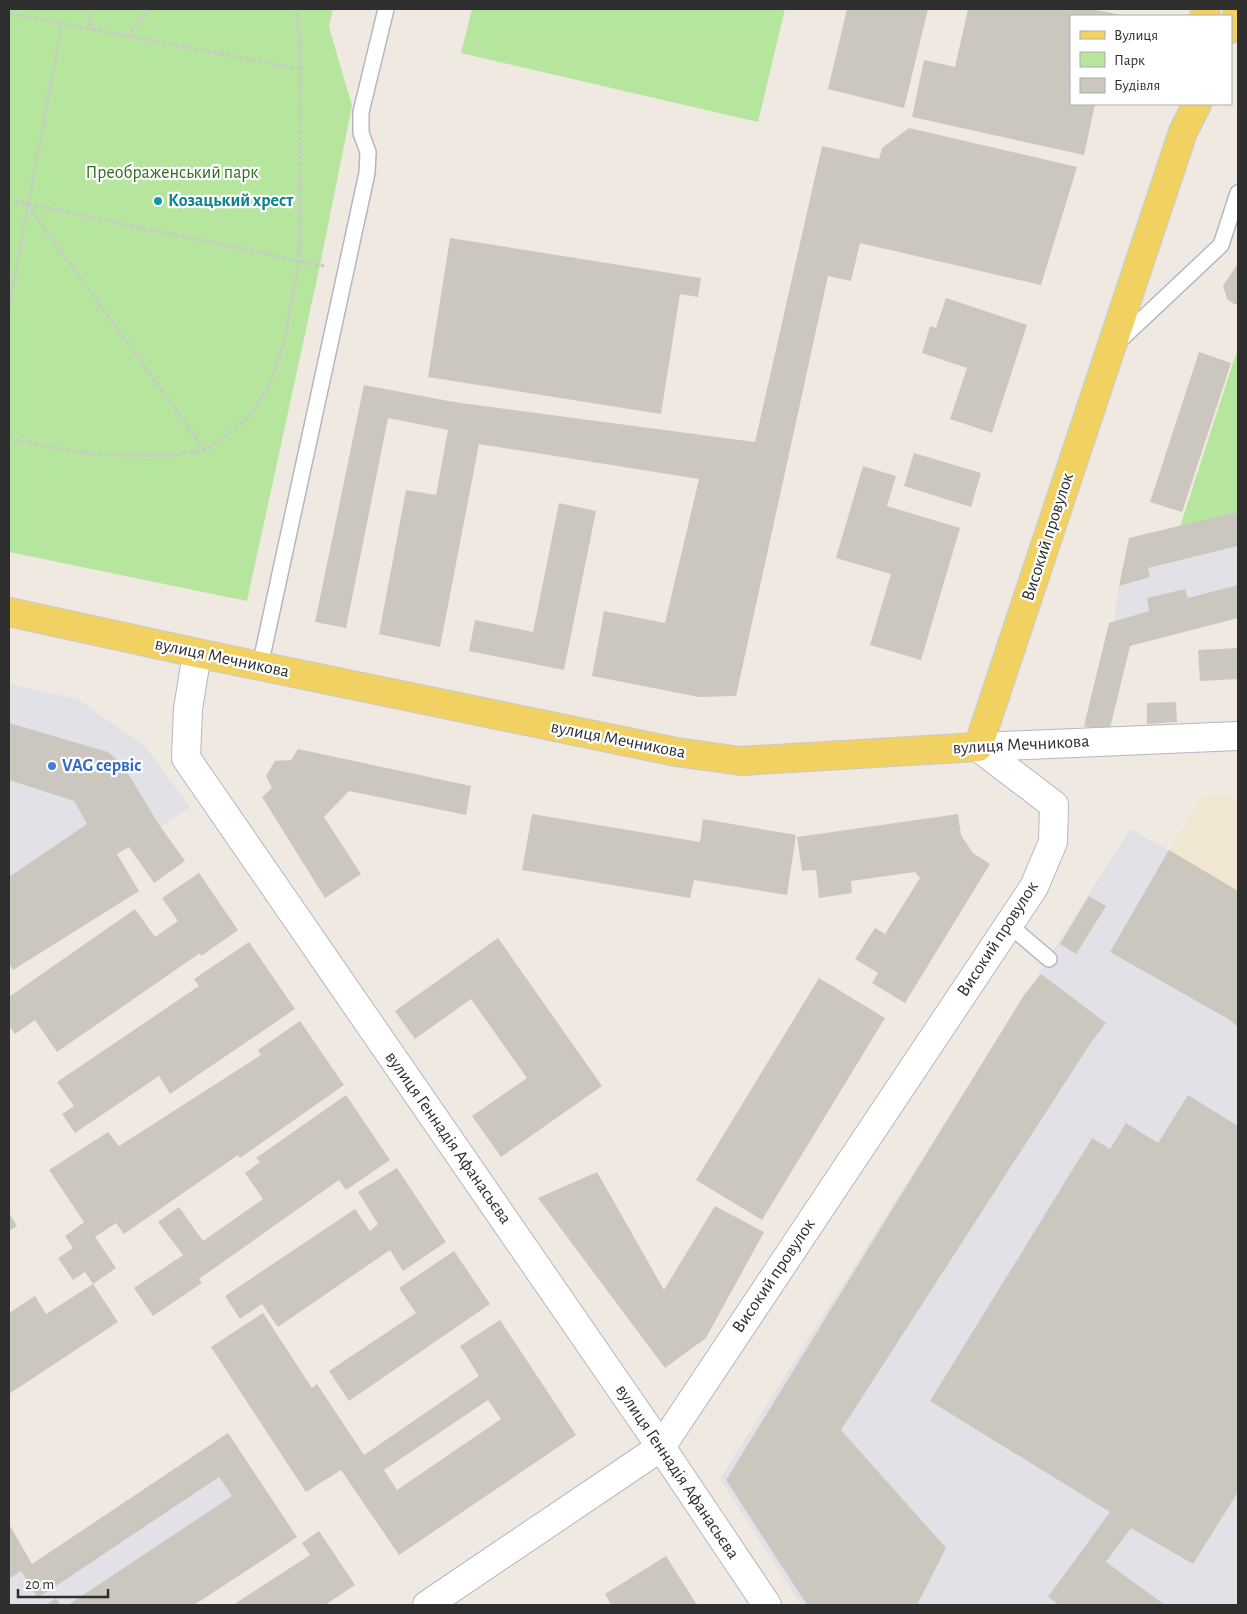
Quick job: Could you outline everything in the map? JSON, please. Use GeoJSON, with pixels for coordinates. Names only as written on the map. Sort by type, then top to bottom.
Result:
{"type":"FeatureCollection","features":[{"type":"Feature","properties":{"kind":"main road"},"geometry":{"type":"LineString","coordinates":[[1232,27],[1238,14]]}},
{"type":"Feature","properties":{"kind":"main road","name":"Високий провулок"},"geometry":{"type":"LineString","coordinates":[[1183,132],[1186,105]]}},
{"type":"Feature","properties":{"kind":"main road","name":"Високий провулок"},"geometry":{"type":"LineString","coordinates":[[978,746],[1183,132],[1196,105]]}},
{"type":"Feature","properties":{"kind":"main road","name":"вулиця Мечникова"},"geometry":{"type":"LineString","coordinates":[[11,616],[676,752],[741,761],[978,746]]}},
{"type":"Feature","properties":{"kind":"street","name":"вулиця Геннадія Афанасьєва"},"geometry":{"type":"LineString","coordinates":[[197,654],[188,709],[186,758],[661,1447],[767,1605]]}},
{"type":"Feature","properties":{"kind":"street","name":"вулиця Мечникова"},"geometry":{"type":"LineString","coordinates":[[978,746],[1238,736]]}},
{"type":"Feature","properties":{"kind":"street","name":"Високий провулок"},"geometry":{"type":"LineString","coordinates":[[427,1605],[661,1447],[1034,887],[1053,842],[1054,805],[978,746]]}},
{"type":"Feature","properties":{"kind":"lane"},"geometry":{"type":"LineString","coordinates":[[260,666],[366,173],[368,152],[361,133],[361,112],[386,9]]}},
{"type":"Feature","properties":{"kind":"lane"},"geometry":{"type":"LineString","coordinates":[[1110,350],[1221,245],[1238,193]]}},
{"type":"Feature","properties":{"kind":"lane"},"geometry":{"type":"LineString","coordinates":[[1008,925],[1049,959]]}},
{"type":"Feature","properties":{"kind":"path"},"geometry":{"type":"LineString","coordinates":[[86,9],[92,30]]}},
{"type":"Feature","properties":{"kind":"path"},"geometry":{"type":"LineString","coordinates":[[127,36],[150,9]]}},
{"type":"Feature","properties":{"kind":"path"},"geometry":{"type":"LineString","coordinates":[[9,439],[89,454],[170,456],[205,450],[250,416],[272,381],[284,343],[299,260],[300,68],[296,9]]}},
{"type":"Feature","properties":{"kind":"path"},"geometry":{"type":"LineString","coordinates":[[9,13],[300,68]]}},
{"type":"Feature","properties":{"kind":"path"},"geometry":{"type":"LineString","coordinates":[[9,307],[62,23]]}},
{"type":"Feature","properties":{"kind":"path"},"geometry":{"type":"LineString","coordinates":[[9,200],[346,270]]}},
{"type":"Feature","properties":{"kind":"path"},"geometry":{"type":"LineString","coordinates":[[27,204],[205,450]]}},
{"type":"Feature","properties":{"kind":"shaded area"},"geometry":{"type":"Polygon","coordinates":[[[1238,512],[1238,618],[1130,646],[1109,732],[1084,726],[1109,623],[1114,622],[1129,538],[1238,512]]]}},
{"type":"Feature","properties":{"kind":"shaded area"},"geometry":{"type":"Polygon","coordinates":[[[9,684],[77,699],[144,745],[190,807],[9,921],[9,684]]]}},
{"type":"Feature","properties":{"kind":"shaded area"},"geometry":{"type":"Polygon","coordinates":[[[1202,796],[1238,796],[1238,891],[1169,850],[1202,796]]]}},
{"type":"Feature","properties":{"kind":"shaded area"},"geometry":{"type":"Polygon","coordinates":[[[1130,829],[1238,891],[1238,1605],[801,1605],[720,1479],[1130,829]]]}},
{"type":"Feature","properties":{"kind":"shaded area"},"geometry":{"type":"Polygon","coordinates":[[[228,1433],[284,1518],[154,1605],[9,1605],[9,1579],[228,1433]]]}},
{"type":"Feature","properties":{"kind":"green space","name":"Преображенський парк"},"geometry":{"type":"Polygon","coordinates":[[[9,9],[333,9],[329,27],[352,106],[320,265],[247,601],[9,552],[9,9]]]}},
{"type":"Feature","properties":{"kind":"green space"},"geometry":{"type":"Polygon","coordinates":[[[472,9],[785,9],[758,122],[461,53],[472,9]]]}},
{"type":"Feature","properties":{"kind":"green space"},"geometry":{"type":"Polygon","coordinates":[[[1238,349],[1238,512],[1180,527],[1233,363],[1238,349]]]}},
{"type":"Feature","properties":{"kind":"building"},"geometry":{"type":"Polygon","coordinates":[[[847,9],[928,9],[904,108],[828,89],[847,9]]]}},
{"type":"Feature","properties":{"kind":"building"},"geometry":{"type":"Polygon","coordinates":[[[968,9],[1092,9],[1121,15],[1070,15],[1070,105],[1095,105],[1084,155],[912,117],[924,60],[955,67],[968,9]]]}},
{"type":"Feature","properties":{"kind":"building"},"geometry":{"type":"Polygon","coordinates":[[[909,128],[1077,167],[1041,285],[860,243],[851,281],[828,276],[736,696],[699,697],[592,676],[604,611],[665,623],[699,479],[479,444],[440,647],[379,634],[406,490],[436,495],[448,430],[388,418],[346,628],[315,622],[364,385],[454,402],[755,442],[822,146],[879,159],[882,148],[909,128]]]}},
{"type":"Feature","properties":{"kind":"building"},"geometry":{"type":"Polygon","coordinates":[[[450,238],[701,278],[698,297],[680,294],[661,414],[428,377],[450,238]]]}},
{"type":"Feature","properties":{"kind":"building"},"geometry":{"type":"Polygon","coordinates":[[[1238,263],[1238,304],[1234,304],[1227,299],[1223,286],[1238,263]]]}},
{"type":"Feature","properties":{"kind":"building"},"geometry":{"type":"Polygon","coordinates":[[[946,298],[1027,325],[992,433],[950,419],[967,368],[922,353],[930,326],[936,328],[946,298]]]}},
{"type":"Feature","properties":{"kind":"building"},"geometry":{"type":"Polygon","coordinates":[[[1199,352],[1231,363],[1182,512],[1150,502],[1199,352]]]}},
{"type":"Feature","properties":{"kind":"building"},"geometry":{"type":"Polygon","coordinates":[[[914,453],[981,473],[971,507],[904,486],[914,453]]]}},
{"type":"Feature","properties":{"kind":"building"},"geometry":{"type":"Polygon","coordinates":[[[863,466],[896,476],[887,506],[960,528],[921,660],[870,645],[891,574],[836,558],[863,466]]]}},
{"type":"Feature","properties":{"kind":"building"},"geometry":{"type":"Polygon","coordinates":[[[559,503],[596,511],[564,670],[469,651],[475,620],[533,632],[559,503]]]}},
{"type":"Feature","properties":{"kind":"building"},"geometry":{"type":"Polygon","coordinates":[[[1238,512],[1238,546],[1148,568],[1150,577],[1119,586],[1129,538],[1238,512]]]}},
{"type":"Feature","properties":{"kind":"building"},"geometry":{"type":"Polygon","coordinates":[[[1238,585],[1238,618],[1130,646],[1109,732],[1084,726],[1109,623],[1149,611],[1147,598],[1185,589],[1188,598],[1238,585]]]}},
{"type":"Feature","properties":{"kind":"building"},"geometry":{"type":"Polygon","coordinates":[[[1238,648],[1238,679],[1200,681],[1198,650],[1238,648]]]}},
{"type":"Feature","properties":{"kind":"building"},"geometry":{"type":"Polygon","coordinates":[[[1176,702],[1177,722],[1147,724],[1147,703],[1176,702]]]}},
{"type":"Feature","properties":{"kind":"building"},"geometry":{"type":"Polygon","coordinates":[[[9,723],[108,752],[122,764],[160,826],[185,861],[154,883],[129,847],[117,854],[139,891],[13,970],[9,963],[9,877],[87,824],[74,801],[9,780],[9,723]]]}},
{"type":"Feature","properties":{"kind":"building"},"geometry":{"type":"Polygon","coordinates":[[[298,749],[471,786],[466,815],[349,791],[324,817],[361,874],[325,898],[262,797],[272,788],[266,776],[275,761],[291,760],[298,749]]]}},
{"type":"Feature","properties":{"kind":"building"},"geometry":{"type":"Polygon","coordinates":[[[532,814],[700,842],[703,819],[796,835],[787,895],[694,880],[690,898],[522,870],[532,814]]]}},
{"type":"Feature","properties":{"kind":"building"},"geometry":{"type":"Polygon","coordinates":[[[958,814],[961,835],[973,853],[990,864],[905,1003],[872,983],[878,973],[855,959],[875,928],[885,934],[920,878],[915,872],[851,881],[852,893],[819,898],[816,870],[802,871],[797,837],[958,814]]]}},
{"type":"Feature","properties":{"kind":"building"},"geometry":{"type":"Polygon","coordinates":[[[1169,850],[1238,891],[1238,1027],[1230,1020],[1110,952],[1169,850]]]}},
{"type":"Feature","properties":{"kind":"building"},"geometry":{"type":"Polygon","coordinates":[[[199,873],[238,930],[201,956],[200,953],[57,1052],[35,1020],[15,1034],[9,1025],[9,997],[135,909],[155,937],[178,921],[162,898],[199,873]]]}},
{"type":"Feature","properties":{"kind":"building"},"geometry":{"type":"Polygon","coordinates":[[[1089,896],[1106,906],[1076,954],[1060,944],[1089,896]]]}},
{"type":"Feature","properties":{"kind":"building"},"geometry":{"type":"Polygon","coordinates":[[[498,938],[602,1086],[501,1157],[472,1116],[527,1078],[471,999],[415,1039],[395,1011],[498,938]]]}},
{"type":"Feature","properties":{"kind":"building"},"geometry":{"type":"Polygon","coordinates":[[[249,942],[295,1009],[170,1094],[159,1076],[75,1133],[62,1114],[74,1106],[57,1082],[199,986],[194,979],[249,942]]]}},
{"type":"Feature","properties":{"kind":"building"},"geometry":{"type":"Polygon","coordinates":[[[1041,974],[1106,1023],[1090,1044],[841,1430],[946,1548],[917,1605],[807,1605],[726,1480],[1024,995],[1041,974]]]}},
{"type":"Feature","properties":{"kind":"building"},"geometry":{"type":"Polygon","coordinates":[[[819,978],[885,1018],[762,1220],[696,1180],[819,978]]]}},
{"type":"Feature","properties":{"kind":"building"},"geometry":{"type":"Polygon","coordinates":[[[300,1021],[344,1085],[240,1158],[238,1155],[124,1234],[116,1223],[95,1237],[116,1268],[93,1284],[85,1272],[73,1280],[58,1258],[73,1248],[65,1236],[84,1222],[49,1170],[108,1132],[119,1146],[261,1055],[258,1050],[300,1021]]]}},
{"type":"Feature","properties":{"kind":"building"},"geometry":{"type":"Polygon","coordinates":[[[346,1095],[390,1160],[346,1190],[339,1180],[199,1279],[202,1283],[153,1316],[134,1288],[183,1255],[158,1222],[179,1207],[203,1241],[263,1199],[245,1173],[260,1162],[256,1158],[346,1095]]]}},
{"type":"Feature","properties":{"kind":"building"},"geometry":{"type":"Polygon","coordinates":[[[1188,1095],[1238,1126],[1238,1492],[1193,1564],[1131,1528],[1106,1562],[1165,1605],[1059,1605],[1048,1597],[1110,1512],[930,1401],[1092,1138],[1110,1149],[1126,1123],[1158,1143],[1188,1095]]]}},
{"type":"Feature","properties":{"kind":"building"},"geometry":{"type":"Polygon","coordinates":[[[397,1168],[446,1242],[403,1271],[390,1250],[278,1327],[262,1304],[240,1319],[225,1296],[355,1209],[370,1231],[378,1224],[358,1192],[397,1168]]]}},
{"type":"Feature","properties":{"kind":"building"},"geometry":{"type":"Polygon","coordinates":[[[597,1172],[664,1290],[715,1206],[764,1232],[706,1338],[665,1368],[538,1198],[597,1172]]]}},
{"type":"Feature","properties":{"kind":"building"},"geometry":{"type":"Polygon","coordinates":[[[9,1213],[17,1226],[9,1231],[9,1213]]]}},
{"type":"Feature","properties":{"kind":"building"},"geometry":{"type":"Polygon","coordinates":[[[454,1251],[490,1304],[349,1401],[329,1371],[416,1313],[399,1288],[454,1251]]]}},
{"type":"Feature","properties":{"kind":"building"},"geometry":{"type":"Polygon","coordinates":[[[93,1284],[118,1322],[9,1394],[9,1313],[35,1296],[46,1314],[93,1284]]]}},
{"type":"Feature","properties":{"kind":"building"},"geometry":{"type":"Polygon","coordinates":[[[263,1313],[312,1388],[317,1384],[364,1455],[479,1376],[460,1346],[500,1320],[576,1435],[399,1555],[341,1470],[306,1492],[211,1347],[263,1313]],[[488,1400],[384,1470],[397,1490],[501,1419],[488,1400]]]}},
{"type":"Feature","properties":{"kind":"building"},"geometry":{"type":"Polygon","coordinates":[[[228,1433],[297,1537],[269,1556],[194,1605],[68,1605],[232,1496],[219,1477],[38,1598],[21,1571],[9,1579],[9,1524],[32,1564],[228,1433]]]}},
{"type":"Feature","properties":{"kind":"building"},"geometry":{"type":"Polygon","coordinates":[[[319,1531],[355,1585],[325,1605],[233,1605],[310,1555],[302,1543],[319,1531]]]}},
{"type":"Feature","properties":{"kind":"building"},"geometry":{"type":"Polygon","coordinates":[[[666,1556],[697,1605],[611,1605],[605,1594],[666,1556]]]}},
{"type":"Feature","properties":{"kind":"building"},"geometry":{"type":"Polygon","coordinates":[[[56,1598],[61,1605],[46,1605],[56,1598]]]}},
{"type":"Feature","properties":{"kind":"place","name":"Козацький хрест"},"geometry":{"type":"Point","coordinates":[158,201]}},
{"type":"Feature","properties":{"kind":"place","name":"VAG сервіс"},"geometry":{"type":"Point","coordinates":[52,766]}}]}
